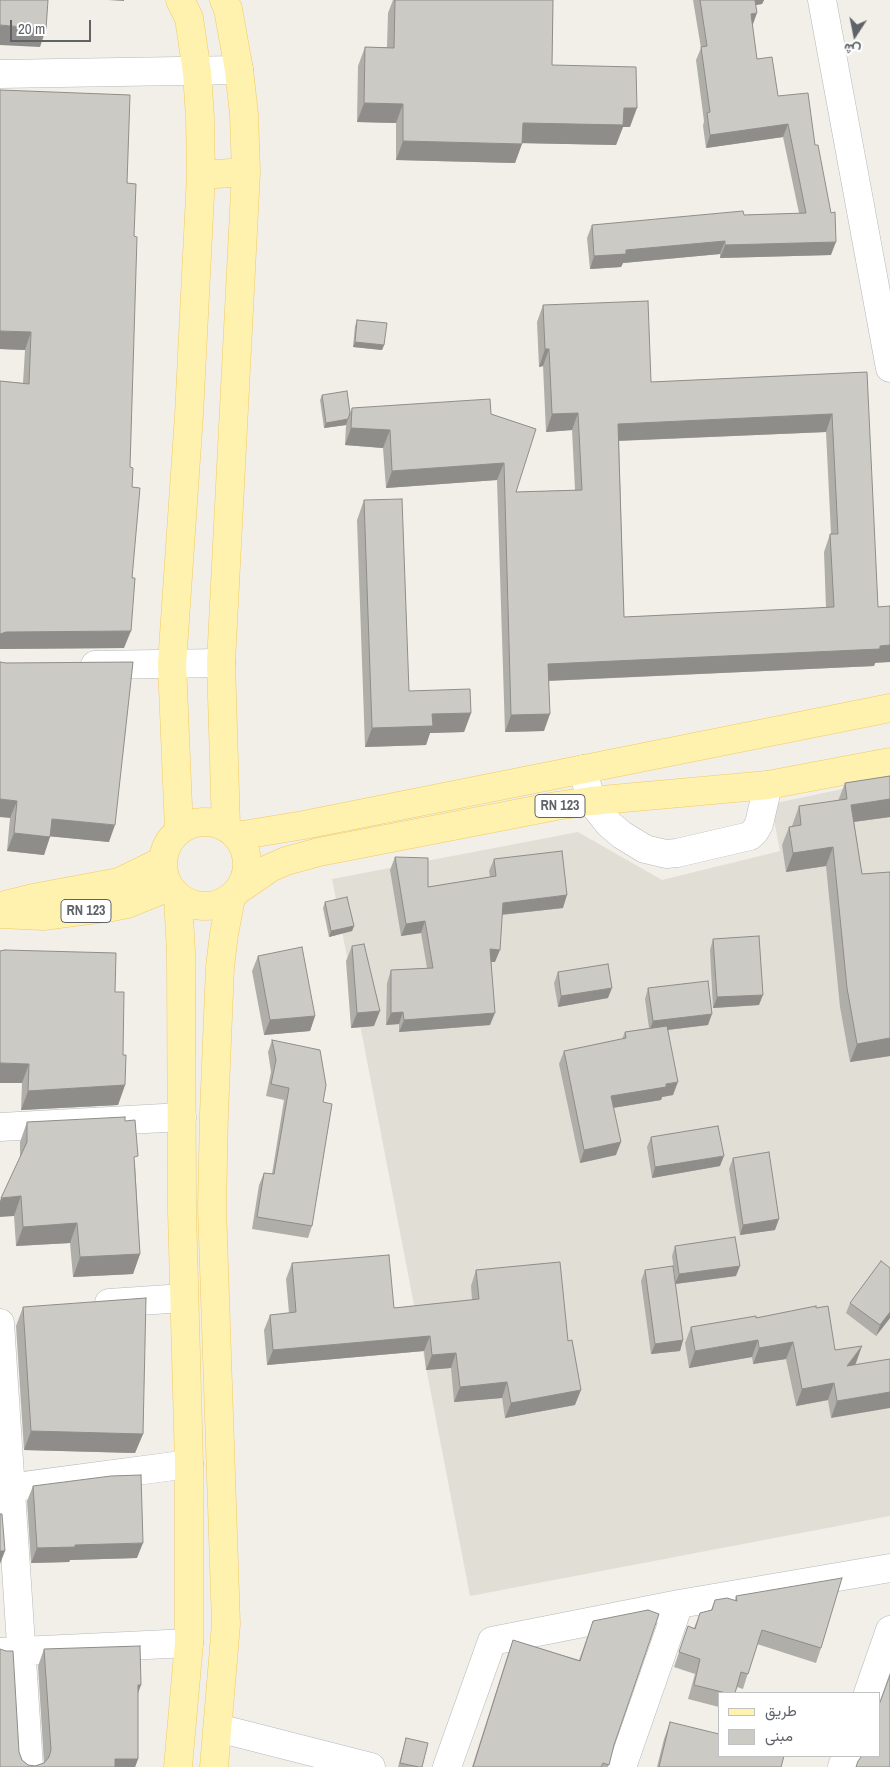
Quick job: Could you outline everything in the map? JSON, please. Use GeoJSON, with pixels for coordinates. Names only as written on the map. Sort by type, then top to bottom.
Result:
{"type":"FeatureCollection","features":[{"type":"Feature","properties":{"kind":"main road"},"geometry":{"type":"LineString","coordinates":[[179,830],[172,664],[189,415],[201,175],[197,72],[188,18],[180,0]]}},
{"type":"Feature","properties":{"kind":"main road"},"geometry":{"type":"LineString","coordinates":[[224,0],[228,9],[239,70],[244,114],[246,172],[220,663],[232,832]]}},
{"type":"Feature","properties":{"kind":"main road"},"geometry":{"type":"LineString","coordinates":[[201,175],[246,172]]}},
{"type":"Feature","properties":{"kind":"main road","name":"RN 123"},"geometry":{"type":"LineString","coordinates":[[232,832],[297,826],[890,708]]}},
{"type":"Feature","properties":{"kind":"main road","name":"RN 123"},"geometry":{"type":"LineString","coordinates":[[236,893],[270,868],[302,856],[556,806],[591,801],[768,785],[890,762]]}},
{"type":"Feature","properties":{"kind":"main road"},"geometry":{"type":"LineString","coordinates":[[214,1767],[226,1624],[212,1206],[214,1114],[220,967],[224,934],[236,893],[246,876],[248,862],[244,848],[232,832],[210,822],[194,823],[179,830],[170,839],[162,861],[163,875],[174,892],[188,904],[210,907],[221,904],[236,893]]}},
{"type":"Feature","properties":{"kind":"main road","name":"RN 123"},"geometry":{"type":"LineString","coordinates":[[0,907],[33,898],[119,882],[162,861]]}},
{"type":"Feature","properties":{"kind":"main road"},"geometry":{"type":"LineString","coordinates":[[174,892],[181,953],[182,1211],[190,1464],[189,1643],[178,1767]]}},
{"type":"Feature","properties":{"kind":"main road","name":"RN 123"},"geometry":{"type":"LineString","coordinates":[[0,914],[43,916],[112,907],[174,892]]}},
{"type":"Feature","properties":{"kind":"street"},"geometry":{"type":"LineString","coordinates":[[822,0],[890,368]]}},
{"type":"Feature","properties":{"kind":"street"},"geometry":{"type":"LineString","coordinates":[[0,74],[239,70]]}},
{"type":"Feature","properties":{"kind":"street"},"geometry":{"type":"LineString","coordinates":[[67,665],[220,663]]}},
{"type":"Feature","properties":{"kind":"street"},"geometry":{"type":"LineString","coordinates":[[582,769],[591,801],[599,814],[629,840],[645,849],[666,854],[750,836],[759,824],[768,785]]}},
{"type":"Feature","properties":{"kind":"street"},"geometry":{"type":"LineString","coordinates":[[0,1127],[182,1117]]}},
{"type":"Feature","properties":{"kind":"street"},"geometry":{"type":"LineString","coordinates":[[87,1305],[184,1298]]}},
{"type":"Feature","properties":{"kind":"street"},"geometry":{"type":"LineString","coordinates":[[6,1315],[5,1489],[11,1652],[29,1767]]}},
{"type":"Feature","properties":{"kind":"street"},"geometry":{"type":"LineString","coordinates":[[5,1489],[190,1464]]}},
{"type":"Feature","properties":{"kind":"street"},"geometry":{"type":"LineString","coordinates":[[447,1767],[492,1641],[679,1604],[890,1568]]}},
{"type":"Feature","properties":{"kind":"street"},"geometry":{"type":"LineString","coordinates":[[622,1767],[679,1604]]}},
{"type":"Feature","properties":{"kind":"street"},"geometry":{"type":"LineString","coordinates":[[868,1692],[890,1630]]}},
{"type":"Feature","properties":{"kind":"street"},"geometry":{"type":"LineString","coordinates":[[11,1652],[189,1643]]}},
{"type":"Feature","properties":{"kind":"street"},"geometry":{"type":"LineString","coordinates":[[218,1728],[371,1767]]}},
{"type":"Feature","properties":{"kind":"shaded area"},"geometry":{"type":"Polygon","coordinates":[[[890,779],[890,1516],[470,1596],[332,879],[578,832],[662,880],[780,851],[771,804],[890,779]]]}},
{"type":"Feature","properties":{"kind":"building"},"geometry":{"type":"Polygon","coordinates":[[[0,0],[48,0],[46,29],[0,25],[0,0]]]}},
{"type":"Feature","properties":{"kind":"building"},"geometry":{"type":"Polygon","coordinates":[[[395,0],[553,0],[552,65],[636,67],[637,108],[624,108],[623,125],[523,123],[522,144],[403,141],[403,104],[364,103],[365,47],[394,48],[395,0]]]}},
{"type":"Feature","properties":{"kind":"building"},"geometry":{"type":"Polygon","coordinates":[[[700,0],[755,0],[757,13],[751,14],[757,59],[772,57],[778,96],[808,93],[815,145],[818,145],[831,213],[835,212],[836,242],[725,245],[725,241],[626,250],[626,254],[594,256],[592,225],[743,211],[744,215],[806,213],[788,124],[710,135],[707,113],[710,112],[701,47],[707,46],[700,0]]]}},
{"type":"Feature","properties":{"kind":"building"},"geometry":{"type":"Polygon","coordinates":[[[0,90],[130,95],[127,183],[136,184],[134,236],[137,237],[130,467],[133,468],[132,487],[140,488],[132,578],[135,578],[131,631],[6,632],[0,634],[0,381],[29,384],[31,332],[0,331],[0,90]]]}},
{"type":"Feature","properties":{"kind":"building"},"geometry":{"type":"Polygon","coordinates":[[[648,301],[651,382],[867,372],[878,607],[890,606],[890,645],[880,646],[880,649],[548,664],[550,714],[511,715],[504,463],[392,471],[390,430],[351,428],[352,408],[490,399],[491,414],[536,429],[516,492],[582,490],[578,413],[552,414],[549,349],[545,349],[543,305],[648,301]],[[832,414],[618,424],[624,617],[834,607],[830,534],[838,534],[832,414]]]}},
{"type":"Feature","properties":{"kind":"building"},"geometry":{"type":"Polygon","coordinates":[[[357,320],[387,323],[384,345],[355,342],[357,320]]]}},
{"type":"Feature","properties":{"kind":"building"},"geometry":{"type":"Polygon","coordinates":[[[347,391],[350,413],[348,419],[326,423],[322,395],[347,391]]]}},
{"type":"Feature","properties":{"kind":"building"},"geometry":{"type":"Polygon","coordinates":[[[402,499],[409,691],[470,689],[471,713],[432,714],[433,726],[372,728],[364,500],[402,499]]]}},
{"type":"Feature","properties":{"kind":"building"},"geometry":{"type":"Polygon","coordinates":[[[0,662],[133,662],[115,825],[52,819],[50,837],[14,833],[17,801],[0,799],[0,662]]]}},
{"type":"Feature","properties":{"kind":"building"},"geometry":{"type":"Polygon","coordinates":[[[890,776],[890,799],[851,805],[862,874],[890,872],[890,1038],[857,1044],[847,988],[833,847],[793,853],[789,827],[801,825],[799,806],[847,799],[845,783],[890,776]]]}},
{"type":"Feature","properties":{"kind":"building"},"geometry":{"type":"Polygon","coordinates":[[[562,851],[567,895],[503,903],[500,950],[490,949],[495,1013],[404,1020],[403,1012],[391,1013],[391,970],[433,968],[425,921],[406,924],[395,857],[428,858],[428,887],[496,876],[494,859],[562,851]]]}},
{"type":"Feature","properties":{"kind":"building"},"geometry":{"type":"Polygon","coordinates":[[[347,897],[354,926],[331,931],[325,902],[347,897]]]}},
{"type":"Feature","properties":{"kind":"building"},"geometry":{"type":"Polygon","coordinates":[[[759,936],[763,995],[717,997],[713,939],[759,936]]]}},
{"type":"Feature","properties":{"kind":"building"},"geometry":{"type":"Polygon","coordinates":[[[364,944],[380,1011],[357,1013],[352,946],[364,944]]]}},
{"type":"Feature","properties":{"kind":"building"},"geometry":{"type":"Polygon","coordinates":[[[302,947],[315,1016],[270,1020],[258,956],[302,947]]]}},
{"type":"Feature","properties":{"kind":"building"},"geometry":{"type":"Polygon","coordinates":[[[0,951],[116,953],[115,992],[124,992],[123,1055],[126,1055],[125,1085],[28,1091],[29,1064],[0,1063],[0,951]]]}},
{"type":"Feature","properties":{"kind":"building"},"geometry":{"type":"Polygon","coordinates":[[[608,964],[612,988],[561,996],[558,972],[608,964]]]}},
{"type":"Feature","properties":{"kind":"building"},"geometry":{"type":"Polygon","coordinates":[[[708,981],[712,1014],[653,1021],[648,988],[708,981]]]}},
{"type":"Feature","properties":{"kind":"building"},"geometry":{"type":"Polygon","coordinates":[[[667,1026],[678,1082],[666,1084],[666,1087],[611,1096],[621,1142],[584,1150],[564,1051],[626,1038],[625,1032],[667,1026]]]}},
{"type":"Feature","properties":{"kind":"building"},"geometry":{"type":"Polygon","coordinates":[[[272,1040],[320,1050],[326,1085],[323,1102],[332,1104],[312,1226],[257,1217],[264,1173],[274,1174],[289,1088],[271,1084],[276,1060],[272,1040]]]}},
{"type":"Feature","properties":{"kind":"building"},"geometry":{"type":"Polygon","coordinates":[[[125,1117],[125,1121],[135,1120],[138,1156],[134,1157],[140,1254],[80,1257],[77,1223],[23,1227],[21,1196],[1,1198],[27,1142],[27,1122],[125,1117]]]}},
{"type":"Feature","properties":{"kind":"building"},"geometry":{"type":"Polygon","coordinates":[[[718,1126],[724,1156],[655,1167],[651,1137],[718,1126]]]}},
{"type":"Feature","properties":{"kind":"building"},"geometry":{"type":"Polygon","coordinates":[[[769,1152],[779,1219],[743,1225],[733,1158],[769,1152]]]}},
{"type":"Feature","properties":{"kind":"building"},"geometry":{"type":"Polygon","coordinates":[[[735,1237],[740,1266],[679,1274],[675,1246],[735,1237]]]}},
{"type":"Feature","properties":{"kind":"building"},"geometry":{"type":"Polygon","coordinates":[[[389,1255],[394,1308],[479,1299],[476,1270],[560,1262],[568,1341],[572,1340],[581,1390],[511,1403],[507,1382],[460,1387],[456,1353],[432,1355],[430,1336],[273,1350],[270,1315],[296,1312],[292,1263],[389,1255]]]}},
{"type":"Feature","properties":{"kind":"building"},"geometry":{"type":"Polygon","coordinates":[[[881,1261],[890,1268],[890,1312],[880,1325],[850,1303],[881,1261]]]}},
{"type":"Feature","properties":{"kind":"building"},"geometry":{"type":"Polygon","coordinates":[[[673,1266],[683,1340],[655,1344],[645,1270],[673,1266]]]}},
{"type":"Feature","properties":{"kind":"building"},"geometry":{"type":"Polygon","coordinates":[[[146,1298],[143,1434],[31,1431],[23,1307],[146,1298]]]}},
{"type":"Feature","properties":{"kind":"building"},"geometry":{"type":"Polygon","coordinates":[[[816,1306],[816,1308],[828,1306],[835,1350],[862,1346],[847,1366],[890,1359],[890,1392],[837,1401],[834,1383],[802,1389],[793,1342],[759,1348],[758,1340],[695,1351],[691,1327],[756,1316],[756,1318],[816,1306]]]}},
{"type":"Feature","properties":{"kind":"building"},"geometry":{"type":"Polygon","coordinates":[[[141,1475],[143,1543],[37,1548],[33,1486],[111,1476],[141,1475]]]}},
{"type":"Feature","properties":{"kind":"building"},"geometry":{"type":"Polygon","coordinates":[[[0,1514],[2,1514],[5,1551],[0,1551],[0,1514]]]}},
{"type":"Feature","properties":{"kind":"building"},"geometry":{"type":"Polygon","coordinates":[[[842,1578],[821,1648],[762,1630],[748,1674],[741,1672],[735,1692],[722,1692],[694,1685],[700,1659],[679,1652],[688,1626],[695,1629],[700,1613],[712,1610],[715,1600],[727,1598],[737,1601],[736,1596],[842,1578]]]}},
{"type":"Feature","properties":{"kind":"building"},"geometry":{"type":"Polygon","coordinates":[[[648,1610],[659,1614],[614,1745],[609,1765],[603,1763],[601,1767],[473,1767],[513,1640],[580,1661],[593,1621],[648,1610]]]}},
{"type":"Feature","properties":{"kind":"building"},"geometry":{"type":"Polygon","coordinates":[[[140,1646],[141,1685],[138,1685],[138,1759],[115,1759],[115,1767],[0,1767],[0,1649],[13,1651],[19,1752],[22,1760],[28,1765],[35,1766],[44,1763],[49,1757],[51,1750],[44,1649],[140,1646]]]}},
{"type":"Feature","properties":{"kind":"building"},"geometry":{"type":"Polygon","coordinates":[[[890,1675],[890,1767],[856,1767],[861,1757],[880,1757],[880,1702],[890,1675]]]}},
{"type":"Feature","properties":{"kind":"building"},"geometry":{"type":"Polygon","coordinates":[[[670,1722],[718,1734],[718,1757],[784,1757],[781,1767],[659,1767],[670,1722]]]}},
{"type":"Feature","properties":{"kind":"building"},"geometry":{"type":"Polygon","coordinates":[[[406,1738],[428,1743],[422,1767],[400,1763],[406,1738]]]}}]}
